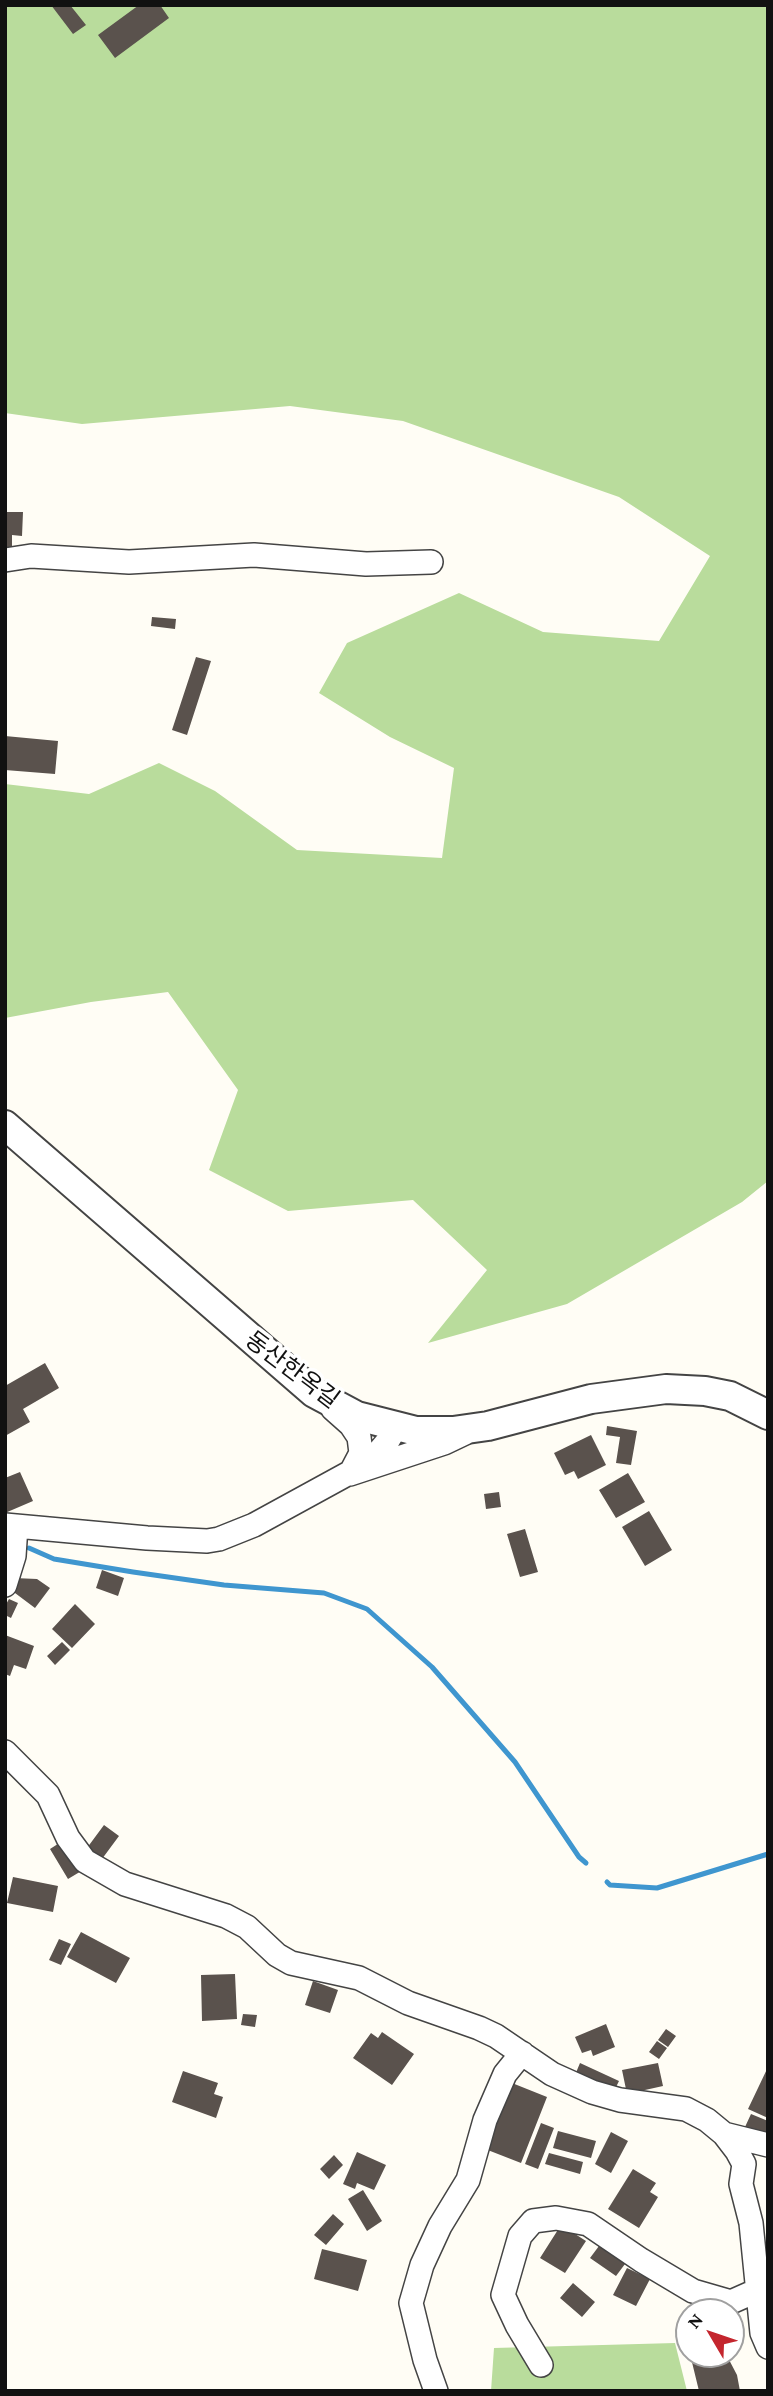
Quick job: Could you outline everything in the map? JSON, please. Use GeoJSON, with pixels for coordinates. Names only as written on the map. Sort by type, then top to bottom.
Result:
{"type":"FeatureCollection","features":[{"type":"Feature","properties":{"kind":"street"},"geometry":{"type":"LineString","coordinates":[[5,560],[31,556],[129,562],[254,555],[366,564],[431,562]]}},
{"type":"Feature","properties":{"kind":"street","name":"동산한옥길"},"geometry":{"type":"LineString","coordinates":[[5,1125],[314,1393],[357,1416],[396,1427],[439,1432],[472,1429],[591,1399],[666,1389],[705,1391],[730,1396],[768,1415]]}},
{"type":"Feature","properties":{"kind":"street"},"geometry":{"type":"LineString","coordinates":[[314,1393],[351,1424],[359,1437],[360,1459],[350,1474]]}},
{"type":"Feature","properties":{"kind":"street"},"geometry":{"type":"LineString","coordinates":[[5,1585],[14,1556],[11,1526],[147,1538],[207,1541],[219,1539],[254,1525],[371,1461],[396,1427]]}},
{"type":"Feature","properties":{"kind":"street"},"geometry":{"type":"LineString","coordinates":[[350,1474],[444,1443],[472,1429]]}},
{"type":"Feature","properties":{"kind":"street"},"geometry":{"type":"LineString","coordinates":[[5,1752],[48,1795],[76,1850],[96,1869],[153,1895],[226,1916],[255,1933],[282,1959],[359,1978],[408,2003],[479,2028],[496,2036],[552,2074],[592,2092],[621,2100],[686,2109],[707,2120],[724,2134],[744,2164],[741,2184],[751,2223],[762,2333],[768,2347]]}},
{"type":"Feature","properties":{"kind":"street"},"geometry":{"type":"LineString","coordinates":[[436,2391],[425,2360],[411,2303],[422,2265],[440,2226],[468,2180],[485,2120],[505,2074],[522,2053]]}},
{"type":"Feature","properties":{"kind":"street"},"geometry":{"type":"LineString","coordinates":[[724,2134],[768,2145]]}},
{"type":"Feature","properties":{"kind":"street"},"geometry":{"type":"LineString","coordinates":[[541,2365],[503,2295],[520,2236],[533,2221],[556,2218],[588,2224],[693,2291],[731,2302],[758,2290]]}},
{"type":"Feature","properties":{"kind":"green space"},"geometry":{"type":"Polygon","coordinates":[[[5,5],[768,5],[768,1181],[742,1202],[567,1304],[428,1343],[487,1270],[413,1200],[288,1211],[209,1170],[238,1090],[168,992],[91,1002],[5,1018],[5,784],[89,794],[159,763],[215,791],[297,850],[442,858],[454,768],[390,737],[319,693],[347,643],[459,593],[543,632],[659,641],[710,556],[619,497],[403,421],[290,406],[82,424],[5,413],[5,5]]]}},
{"type":"Feature","properties":{"kind":"green space"},"geometry":{"type":"Polygon","coordinates":[[[675,2343],[675,2368],[681,2368],[687,2391],[491,2391],[494,2348],[675,2343]]]}},
{"type":"Feature","properties":{"kind":"building"},"geometry":{"type":"Polygon","coordinates":[[[51,5],[70,5],[86,25],[73,34],[51,5]]]}},
{"type":"Feature","properties":{"kind":"building"},"geometry":{"type":"Polygon","coordinates":[[[139,5],[160,5],[169,18],[115,58],[98,35],[139,5]]]}},
{"type":"Feature","properties":{"kind":"building"},"geometry":{"type":"Polygon","coordinates":[[[5,512],[23,512],[22,536],[12,535],[12,548],[5,548],[5,512]]]}},
{"type":"Feature","properties":{"kind":"building"},"geometry":{"type":"Polygon","coordinates":[[[152,617],[176,619],[175,629],[151,626],[152,617]]]}},
{"type":"Feature","properties":{"kind":"building"},"geometry":{"type":"Polygon","coordinates":[[[196,657],[211,661],[187,735],[172,730],[196,657]]]}},
{"type":"Feature","properties":{"kind":"building"},"geometry":{"type":"Polygon","coordinates":[[[5,736],[58,741],[55,774],[5,770],[5,736]]]}},
{"type":"Feature","properties":{"kind":"building"},"geometry":{"type":"Polygon","coordinates":[[[45,1363],[59,1388],[23,1409],[30,1422],[5,1436],[5,1386],[45,1363]]]}},
{"type":"Feature","properties":{"kind":"building"},"geometry":{"type":"Polygon","coordinates":[[[607,1426],[637,1431],[631,1465],[616,1463],[620,1437],[606,1435],[607,1426]]]}},
{"type":"Feature","properties":{"kind":"building"},"geometry":{"type":"Polygon","coordinates":[[[591,1435],[606,1465],[578,1479],[574,1471],[565,1475],[554,1453],[591,1435]]]}},
{"type":"Feature","properties":{"kind":"building"},"geometry":{"type":"Polygon","coordinates":[[[20,1472],[33,1501],[5,1513],[5,1478],[20,1472]]]}},
{"type":"Feature","properties":{"kind":"building"},"geometry":{"type":"Polygon","coordinates":[[[628,1473],[645,1502],[616,1518],[599,1490],[628,1473]]]}},
{"type":"Feature","properties":{"kind":"building"},"geometry":{"type":"Polygon","coordinates":[[[499,1492],[501,1507],[486,1509],[484,1494],[499,1492]]]}},
{"type":"Feature","properties":{"kind":"building"},"geometry":{"type":"Polygon","coordinates":[[[649,1511],[672,1550],[645,1566],[622,1527],[649,1511]]]}},
{"type":"Feature","properties":{"kind":"building"},"geometry":{"type":"Polygon","coordinates":[[[525,1529],[538,1572],[520,1577],[507,1534],[525,1529]]]}},
{"type":"Feature","properties":{"kind":"building"},"geometry":{"type":"Polygon","coordinates":[[[102,1570],[124,1578],[118,1596],[96,1588],[102,1570]]]}},
{"type":"Feature","properties":{"kind":"building"},"geometry":{"type":"Polygon","coordinates":[[[14,1578],[37,1579],[50,1588],[35,1608],[11,1590],[14,1578]]]}},
{"type":"Feature","properties":{"kind":"building"},"geometry":{"type":"Polygon","coordinates":[[[9,1599],[18,1603],[11,1618],[5,1615],[5,1606],[9,1599]]]}},
{"type":"Feature","properties":{"kind":"building"},"geometry":{"type":"Polygon","coordinates":[[[75,1604],[95,1624],[72,1648],[52,1629],[75,1604]]]}},
{"type":"Feature","properties":{"kind":"building"},"geometry":{"type":"Polygon","coordinates":[[[5,1635],[34,1646],[26,1669],[14,1665],[10,1676],[5,1674],[5,1635]]]}},
{"type":"Feature","properties":{"kind":"building"},"geometry":{"type":"Polygon","coordinates":[[[62,1642],[70,1650],[55,1665],[47,1656],[62,1642]]]}},
{"type":"Feature","properties":{"kind":"building"},"geometry":{"type":"Polygon","coordinates":[[[104,1825],[119,1836],[99,1863],[84,1852],[104,1825]]]}},
{"type":"Feature","properties":{"kind":"building"},"geometry":{"type":"Polygon","coordinates":[[[64,1840],[83,1870],[68,1879],[50,1849],[64,1840]]]}},
{"type":"Feature","properties":{"kind":"building"},"geometry":{"type":"Polygon","coordinates":[[[13,1877],[58,1886],[53,1912],[7,1903],[13,1877]]]}},
{"type":"Feature","properties":{"kind":"building"},"geometry":{"type":"Polygon","coordinates":[[[81,1932],[130,1958],[116,1983],[67,1957],[81,1932]]]}},
{"type":"Feature","properties":{"kind":"building"},"geometry":{"type":"Polygon","coordinates":[[[59,1939],[71,1944],[61,1965],[49,1960],[59,1939]]]}},
{"type":"Feature","properties":{"kind":"building"},"geometry":{"type":"Polygon","coordinates":[[[235,1974],[237,2019],[202,2021],[201,1975],[235,1974]]]}},
{"type":"Feature","properties":{"kind":"building"},"geometry":{"type":"Polygon","coordinates":[[[313,1981],[338,1990],[330,2013],[305,2005],[313,1981]]]}},
{"type":"Feature","properties":{"kind":"building"},"geometry":{"type":"Polygon","coordinates":[[[243,2014],[257,2015],[255,2027],[241,2025],[243,2014]]]}},
{"type":"Feature","properties":{"kind":"building"},"geometry":{"type":"Polygon","coordinates":[[[606,2024],[615,2047],[593,2056],[591,2050],[582,2053],[575,2037],[606,2024]]]}},
{"type":"Feature","properties":{"kind":"building"},"geometry":{"type":"Polygon","coordinates":[[[666,2029],[676,2036],[668,2047],[658,2040],[666,2029]]]}},
{"type":"Feature","properties":{"kind":"building"},"geometry":{"type":"Polygon","coordinates":[[[382,2032],[414,2054],[392,2085],[353,2058],[371,2033],[378,2038],[382,2032]]]}},
{"type":"Feature","properties":{"kind":"building"},"geometry":{"type":"Polygon","coordinates":[[[657,2041],[667,2048],[659,2059],[649,2052],[657,2041]]]}},
{"type":"Feature","properties":{"kind":"building"},"geometry":{"type":"Polygon","coordinates":[[[580,2063],[619,2081],[613,2093],[575,2075],[580,2063]]]}},
{"type":"Feature","properties":{"kind":"building"},"geometry":{"type":"Polygon","coordinates":[[[658,2063],[663,2086],[627,2094],[622,2070],[658,2063]]]}},
{"type":"Feature","properties":{"kind":"building"},"geometry":{"type":"Polygon","coordinates":[[[768,2067],[768,2118],[748,2109],[768,2067]]]}},
{"type":"Feature","properties":{"kind":"building"},"geometry":{"type":"Polygon","coordinates":[[[183,2071],[218,2083],[214,2094],[223,2097],[216,2118],[172,2102],[183,2071]]]}},
{"type":"Feature","properties":{"kind":"building"},"geometry":{"type":"Polygon","coordinates":[[[507,2081],[547,2097],[521,2163],[480,2147],[507,2081]]]}},
{"type":"Feature","properties":{"kind":"building"},"geometry":{"type":"Polygon","coordinates":[[[751,2114],[768,2121],[768,2137],[745,2127],[751,2114]]]}},
{"type":"Feature","properties":{"kind":"building"},"geometry":{"type":"Polygon","coordinates":[[[541,2123],[554,2128],[538,2169],[525,2164],[541,2123]]]}},
{"type":"Feature","properties":{"kind":"building"},"geometry":{"type":"Polygon","coordinates":[[[558,2131],[596,2141],[591,2158],[553,2148],[558,2131]]]}},
{"type":"Feature","properties":{"kind":"building"},"geometry":{"type":"Polygon","coordinates":[[[611,2132],[628,2141],[611,2173],[595,2164],[611,2132]]]}},
{"type":"Feature","properties":{"kind":"building"},"geometry":{"type":"Polygon","coordinates":[[[357,2152],[386,2165],[374,2190],[357,2183],[355,2189],[343,2184],[357,2152]]]}},
{"type":"Feature","properties":{"kind":"building"},"geometry":{"type":"Polygon","coordinates":[[[549,2153],[583,2162],[580,2174],[545,2164],[549,2153]]]}},
{"type":"Feature","properties":{"kind":"building"},"geometry":{"type":"Polygon","coordinates":[[[334,2155],[343,2165],[329,2179],[320,2169],[334,2155]]]}},
{"type":"Feature","properties":{"kind":"building"},"geometry":{"type":"Polygon","coordinates":[[[633,2169],[656,2183],[650,2192],[658,2197],[639,2228],[608,2209],[633,2169]]]}},
{"type":"Feature","properties":{"kind":"building"},"geometry":{"type":"Polygon","coordinates":[[[363,2190],[382,2221],[367,2231],[348,2199],[363,2190]]]}},
{"type":"Feature","properties":{"kind":"building"},"geometry":{"type":"Polygon","coordinates":[[[333,2214],[344,2224],[326,2245],[314,2235],[333,2214]]]}},
{"type":"Feature","properties":{"kind":"building"},"geometry":{"type":"Polygon","coordinates":[[[561,2225],[586,2241],[565,2273],[540,2258],[561,2225]]]}},
{"type":"Feature","properties":{"kind":"building"},"geometry":{"type":"Polygon","coordinates":[[[602,2242],[628,2260],[616,2276],[590,2258],[602,2242]]]}},
{"type":"Feature","properties":{"kind":"building"},"geometry":{"type":"Polygon","coordinates":[[[322,2249],[367,2260],[358,2291],[314,2279],[322,2249]]]}},
{"type":"Feature","properties":{"kind":"building"},"geometry":{"type":"Polygon","coordinates":[[[627,2268],[650,2279],[636,2306],[613,2295],[627,2268]]]}},
{"type":"Feature","properties":{"kind":"building"},"geometry":{"type":"Polygon","coordinates":[[[573,2283],[595,2302],[582,2317],[560,2298],[573,2283]]]}},
{"type":"Feature","properties":{"kind":"building"},"geometry":{"type":"Polygon","coordinates":[[[693,2368],[733,2368],[740,2391],[699,2391],[693,2368]]]}},
{"type":"Feature","properties":{"kind":"waterway"},"geometry":{"type":"LineString","coordinates":[[29,1548],[54,1559],[133,1572],[224,1585],[324,1593],[367,1609],[432,1667],[515,1762],[579,1857],[586,1863]]}},
{"type":"Feature","properties":{"kind":"waterway"},"geometry":{"type":"LineString","coordinates":[[607,1882],[610,1885],[657,1888],[768,1854]]}}]}
